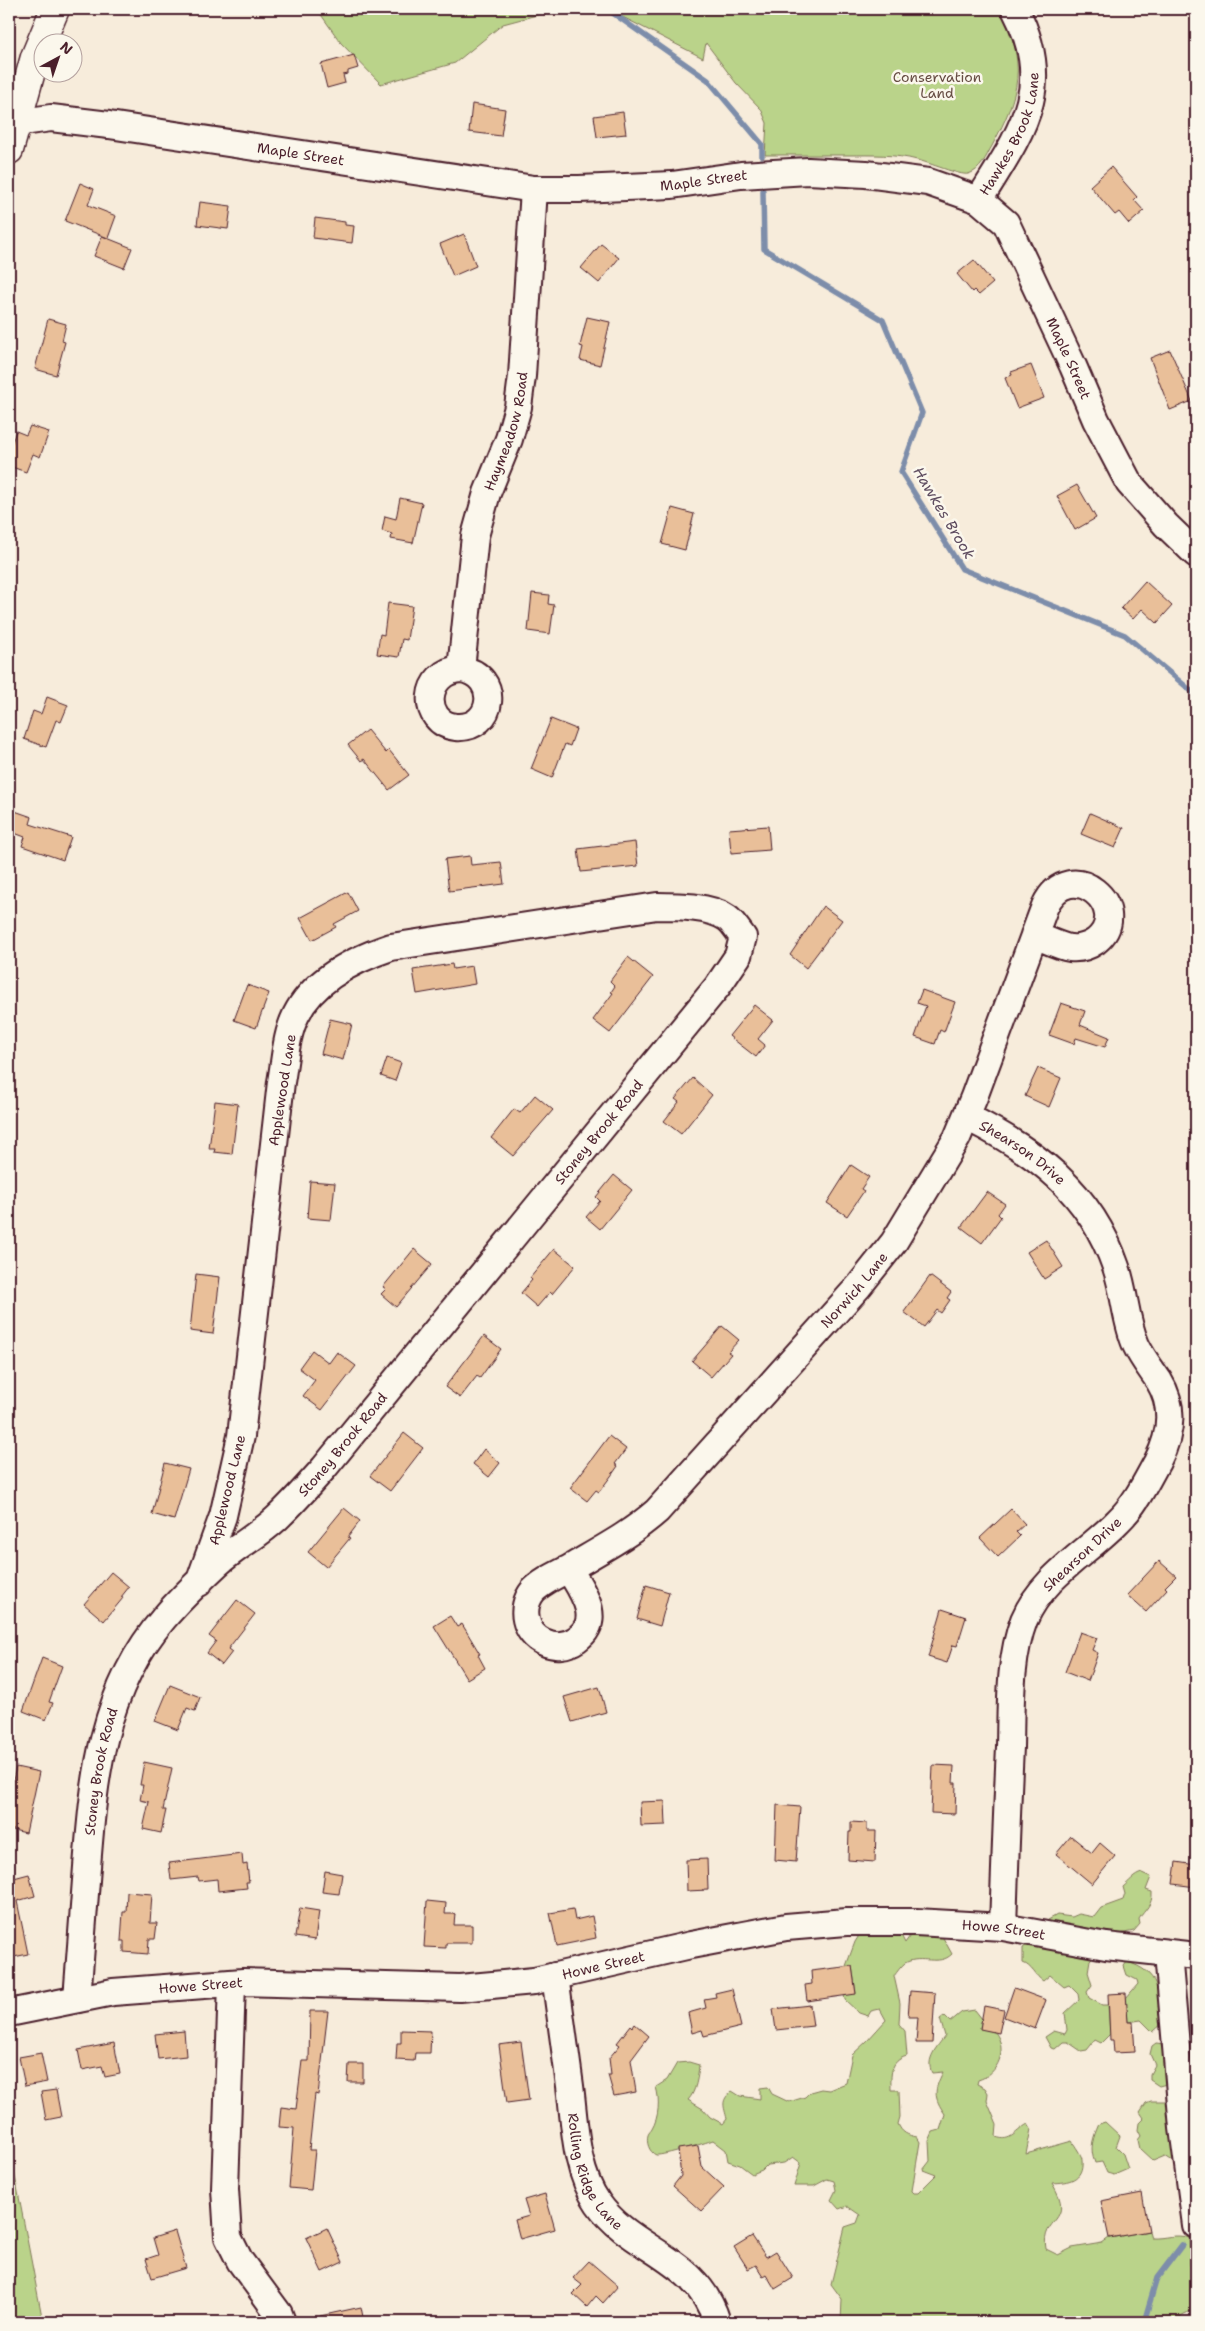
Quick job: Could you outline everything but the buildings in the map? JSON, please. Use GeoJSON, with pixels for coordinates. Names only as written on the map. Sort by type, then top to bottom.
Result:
{"type":"FeatureCollection","features":[{"type":"Feature","properties":{"kind":"main road"},"geometry":{"type":"LineString","coordinates":[[9,150],[12,122],[35,57],[55,9]]}},
{"type":"Feature","properties":{"kind":"street","name":"Hawkes Brook Lane"},"geometry":{"type":"LineString","coordinates":[[979,200],[1018,137],[1030,103],[1035,73],[1032,50],[1026,29],[1016,9]]}},
{"type":"Feature","properties":{"kind":"street","name":"Maple Street"},"geometry":{"type":"LineString","coordinates":[[12,122],[51,118],[172,134],[534,189],[579,190],[663,185],[742,175],[808,171],[866,174],[928,182],[979,200],[1006,223],[1065,348],[1096,420],[1129,483],[1166,525],[1196,554]]}},
{"type":"Feature","properties":{"kind":"street","name":"Haymeadow Road"},"geometry":{"type":"LineString","coordinates":[[461,669],[475,536],[487,492],[509,440],[519,400],[534,189]]}},
{"type":"Feature","properties":{"kind":"street","name":"Applewood Lane"},"geometry":{"type":"LineString","coordinates":[[199,1582],[223,1516],[241,1436],[281,1082],[289,1036],[296,1015],[308,997],[344,967],[367,955],[391,947],[657,906],[682,906],[703,910],[727,918],[743,937]]}},
{"type":"Feature","properties":{"kind":"street","name":"Norwich Lane"},"geometry":{"type":"LineString","coordinates":[[568,1569],[633,1532],[657,1511],[826,1323],[894,1242],[945,1160],[967,1117],[1034,935]]}},
{"type":"Feature","properties":{"kind":"street","name":"Stoney Brook Road"},"geometry":{"type":"LineString","coordinates":[[77,1999],[93,1801],[108,1722],[122,1682],[147,1640],[199,1582],[218,1564],[276,1518],[324,1468],[717,987],[738,956],[743,937]]}},
{"type":"Feature","properties":{"kind":"street","name":"Shearson Drive"},"geometry":{"type":"LineString","coordinates":[[967,1117],[1013,1142],[1059,1176],[1078,1196],[1095,1222],[1117,1268],[1135,1343],[1160,1382],[1170,1413],[1169,1429],[1165,1444],[1134,1502],[1116,1524],[1044,1589],[1030,1608],[1022,1628],[1013,1672],[1002,1927]]}},
{"type":"Feature","properties":{"kind":"street","name":"Howe Street"},"geometry":{"type":"LineString","coordinates":[[9,2013],[113,1992],[232,1983],[404,1985],[460,1988],[534,1981],[691,1945],[786,1927],[846,1922],[907,1922],[1002,1927],[1106,1946],[1196,1956]]}},
{"type":"Feature","properties":{"kind":"street"},"geometry":{"type":"LineString","coordinates":[[1168,1953],[1183,2128],[1196,2225]]}},
{"type":"Feature","properties":{"kind":"street","name":"Rolling Ridge Lane"},"geometry":{"type":"LineString","coordinates":[[556,1976],[577,2142],[587,2186],[600,2205],[619,2225],[679,2267],[698,2285],[712,2307],[717,2322]]}},
{"type":"Feature","properties":{"kind":"street"},"geometry":{"type":"LineString","coordinates":[[232,1983],[225,2181],[228,2236],[240,2262],[279,2314],[282,2322]]}},
{"type":"Feature","properties":{"kind":"green space"},"geometry":{"type":"Polygon","coordinates":[[[317,9],[559,9],[503,24],[455,63],[381,84],[341,43],[317,9]]]}},
{"type":"Feature","properties":{"kind":"green space","name":"Conservation Land"},"geometry":{"type":"Polygon","coordinates":[[[596,9],[1002,9],[1015,47],[1017,79],[1009,110],[1002,127],[980,166],[968,174],[958,173],[922,161],[892,156],[765,155],[767,123],[761,109],[736,83],[706,43],[703,58],[609,10],[596,9]]]}},
{"type":"Feature","properties":{"kind":"green space"},"geometry":{"type":"Polygon","coordinates":[[[1142,1873],[1151,1877],[1146,1890],[1152,1892],[1152,1896],[1150,1904],[1139,1919],[1140,1924],[1134,1931],[1114,1935],[1090,1960],[1088,1972],[1092,1985],[1087,1992],[1089,1998],[1102,2005],[1108,2005],[1110,2034],[1101,2043],[1095,2040],[1087,2050],[1081,2051],[1068,2042],[1063,2042],[1055,2049],[1051,2048],[1045,2037],[1054,2031],[1065,2034],[1067,2030],[1065,2013],[1079,2000],[1078,1994],[1069,1985],[1064,1987],[1050,1975],[1043,1981],[1040,1979],[1029,1966],[1023,1963],[1023,1948],[1031,1942],[1048,1920],[1057,1915],[1072,1917],[1079,1914],[1094,1917],[1101,1908],[1123,1900],[1125,1894],[1123,1887],[1134,1877],[1142,1873]]]}},
{"type":"Feature","properties":{"kind":"green space"},"geometry":{"type":"Polygon","coordinates":[[[912,1933],[923,1936],[928,1933],[942,1936],[952,1954],[941,1960],[917,1960],[905,1963],[894,1976],[900,2003],[899,2024],[905,2031],[907,2056],[897,2061],[892,2069],[891,2090],[899,2090],[900,2117],[898,2124],[901,2130],[917,2137],[920,2142],[912,2191],[918,2193],[936,2175],[923,2170],[930,2161],[929,2141],[933,2132],[940,2130],[945,2114],[938,2103],[936,2093],[943,2072],[932,2073],[930,2068],[933,2053],[945,2036],[940,2019],[944,2016],[950,2022],[962,2012],[975,2010],[982,2019],[980,2028],[995,2032],[1001,2046],[1001,2053],[996,2067],[985,2077],[978,2080],[977,2084],[985,2088],[988,2093],[987,2101],[997,2125],[996,2137],[1010,2137],[1028,2124],[1031,2129],[1026,2154],[1072,2141],[1082,2159],[1082,2166],[1078,2176],[1069,2181],[1052,2183],[1059,2196],[1061,2206],[1060,2213],[1048,2231],[1046,2249],[1058,2255],[1072,2248],[1102,2243],[1109,2238],[1149,2231],[1151,2238],[1180,2236],[1189,2238],[1190,2264],[1196,2291],[1196,2309],[1182,2315],[1177,2322],[841,2322],[842,2299],[831,2284],[845,2227],[857,2223],[860,2215],[847,2206],[839,2209],[831,2200],[836,2190],[834,2181],[827,2179],[814,2186],[794,2186],[801,2163],[793,2157],[784,2163],[767,2165],[762,2170],[752,2174],[740,2165],[728,2161],[726,2150],[713,2140],[660,2155],[652,2152],[647,2138],[652,2130],[657,2114],[656,2087],[667,2080],[677,2063],[689,2062],[699,2065],[695,2088],[688,2100],[703,2109],[710,2117],[723,2124],[727,2119],[724,2101],[732,2091],[740,2096],[760,2099],[760,2088],[768,2087],[772,2094],[789,2102],[805,2097],[810,2092],[821,2089],[829,2090],[846,2083],[852,2055],[886,2020],[880,2009],[871,2011],[868,2016],[859,2013],[845,2000],[844,1995],[856,1993],[852,1966],[846,1966],[855,1942],[860,1934],[901,1935],[905,1943],[912,1933]]]}},
{"type":"Feature","properties":{"kind":"green space"},"geometry":{"type":"Polygon","coordinates":[[[1127,1962],[1146,1971],[1156,1985],[1161,2002],[1163,2023],[1154,2031],[1141,2020],[1128,2022],[1126,1998],[1138,1984],[1137,1980],[1127,1975],[1124,1966],[1127,1962]]]}},
{"type":"Feature","properties":{"kind":"green space"},"geometry":{"type":"Polygon","coordinates":[[[1156,2043],[1164,2044],[1174,2082],[1159,2086],[1150,2080],[1150,2074],[1155,2065],[1150,2054],[1152,2046],[1156,2043]]]}},
{"type":"Feature","properties":{"kind":"green space"},"geometry":{"type":"Polygon","coordinates":[[[1166,2101],[1170,2104],[1176,2163],[1165,2156],[1153,2161],[1140,2149],[1138,2140],[1141,2136],[1138,2130],[1139,2123],[1144,2118],[1140,2112],[1146,2103],[1166,2101]]]}},
{"type":"Feature","properties":{"kind":"green space"},"geometry":{"type":"Polygon","coordinates":[[[1105,2122],[1120,2136],[1116,2147],[1123,2154],[1128,2169],[1114,2175],[1107,2173],[1102,2162],[1095,2163],[1092,2153],[1092,2143],[1099,2124],[1105,2122]]]}},
{"type":"Feature","properties":{"kind":"green space"},"geometry":{"type":"Polygon","coordinates":[[[9,2145],[43,2322],[9,2322],[9,2145]]]}},
{"type":"Feature","properties":{"kind":"waterway","name":"Hawkes Brook"},"geometry":{"type":"LineString","coordinates":[[607,9],[708,80],[762,144],[762,156]]}},
{"type":"Feature","properties":{"kind":"waterway","name":"Hawkes Brook"},"geometry":{"type":"LineString","coordinates":[[763,191],[764,249],[883,320],[922,413],[901,472],[962,569],[1125,635],[1196,695]]}},
{"type":"Feature","properties":{"kind":"waterway"},"geometry":{"type":"LineString","coordinates":[[1144,2322],[1157,2278],[1182,2245]]}}]}
